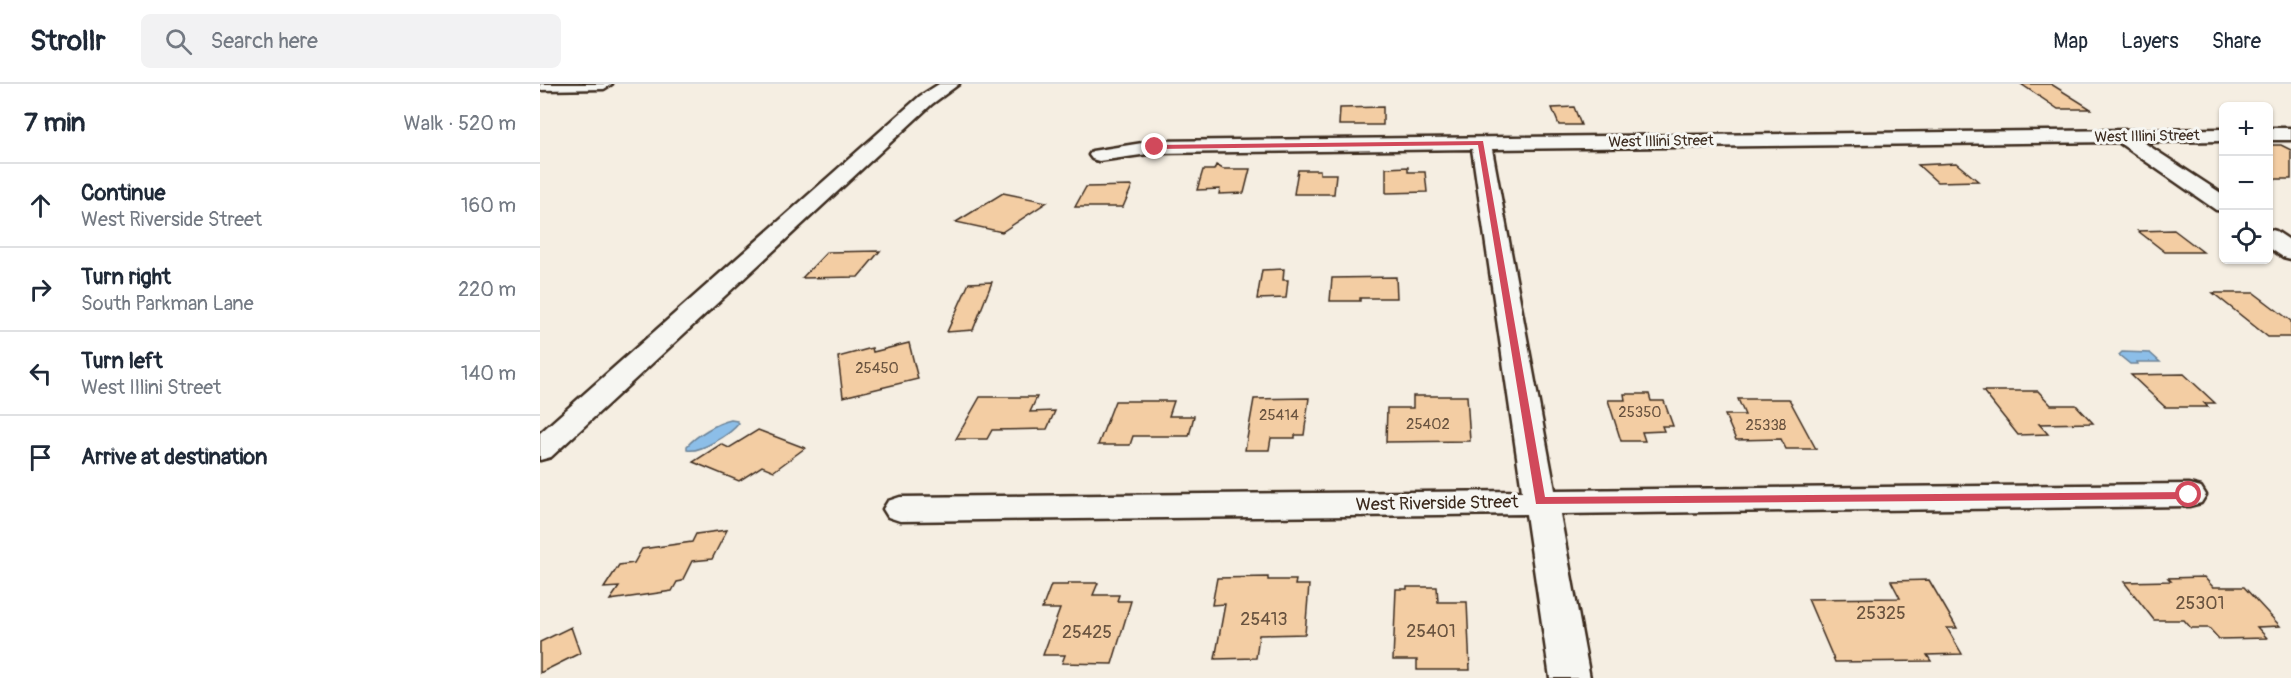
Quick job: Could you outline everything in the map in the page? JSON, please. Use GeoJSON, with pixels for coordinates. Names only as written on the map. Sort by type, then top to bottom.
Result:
{"type":"FeatureCollection","features":[{"type":"Feature","properties":{"kind":"street"},"geometry":{"type":"LineString","coordinates":[[540,85],[604,84]]}},
{"type":"Feature","properties":{"kind":"street"},"geometry":{"type":"LineString","coordinates":[[540,450],[926,100],[951,84]]}},
{"type":"Feature","properties":{"kind":"street"},"geometry":{"type":"LineString","coordinates":[[2273,134],[2291,134]]}},
{"type":"Feature","properties":{"kind":"street","name":"West Illini Street"},"geometry":{"type":"LineString","coordinates":[[1099,155],[1145,147],[2219,135]]}},
{"type":"Feature","properties":{"kind":"street"},"geometry":{"type":"LineString","coordinates":[[2122,136],[2219,203]]}},
{"type":"Feature","properties":{"kind":"street"},"geometry":{"type":"LineString","coordinates":[[1481,143],[1570,678]]}},
{"type":"Feature","properties":{"kind":"street"},"geometry":{"type":"LineString","coordinates":[[2273,239],[2291,252]]}},
{"type":"Feature","properties":{"kind":"street","name":"West Riverside Street"},"geometry":{"type":"LineString","coordinates":[[900,509],[2189,495]]}},
{"type":"Feature","properties":{"kind":"water"},"geometry":{"type":"Polygon","coordinates":[[[2122,352],[2150,353],[2160,362],[2130,364],[2119,355],[2122,352]]]}},
{"type":"Feature","properties":{"kind":"water"},"geometry":{"type":"Polygon","coordinates":[[[731,420],[739,423],[722,437],[699,449],[687,450],[687,446],[702,434],[731,420]]]}},
{"type":"Feature","properties":{"kind":"building"},"geometry":{"type":"Polygon","coordinates":[[[2021,84],[2051,84],[2091,109],[2058,109],[2021,84]]]}},
{"type":"Feature","properties":{"kind":"building"},"geometry":{"type":"Polygon","coordinates":[[[1383,107],[1383,125],[1339,125],[1340,108],[1383,107]]]}},
{"type":"Feature","properties":{"kind":"building"},"geometry":{"type":"Polygon","coordinates":[[[1574,107],[1581,125],[1559,125],[1552,108],[1574,107]]]}},
{"type":"Feature","properties":{"kind":"building"},"geometry":{"type":"Polygon","coordinates":[[[2273,145],[2281,145],[2291,150],[2291,179],[2273,179],[2273,145]]]}},
{"type":"Feature","properties":{"kind":"building"},"geometry":{"type":"Polygon","coordinates":[[[1956,163],[1978,181],[1937,182],[1918,165],[1956,163]]]}},
{"type":"Feature","properties":{"kind":"building"},"geometry":{"type":"Polygon","coordinates":[[[1216,165],[1223,169],[1250,169],[1244,193],[1219,194],[1220,189],[1197,190],[1203,170],[1214,170],[1216,165]]]}},
{"type":"Feature","properties":{"kind":"building"},"geometry":{"type":"Polygon","coordinates":[[[1408,167],[1408,172],[1425,172],[1427,192],[1386,193],[1386,168],[1408,167]]]}},
{"type":"Feature","properties":{"kind":"building"},"geometry":{"type":"Polygon","coordinates":[[[1298,170],[1320,170],[1320,174],[1336,174],[1334,194],[1294,194],[1298,170]]]}},
{"type":"Feature","properties":{"kind":"building"},"geometry":{"type":"Polygon","coordinates":[[[1132,186],[1123,207],[1075,207],[1086,187],[1132,186]]]}},
{"type":"Feature","properties":{"kind":"building"},"geometry":{"type":"Polygon","coordinates":[[[1003,193],[1047,202],[1002,232],[956,222],[1003,193]]]}},
{"type":"Feature","properties":{"kind":"building"},"geometry":{"type":"Polygon","coordinates":[[[2174,230],[2203,252],[2165,252],[2138,231],[2174,230]]]}},
{"type":"Feature","properties":{"kind":"building"},"geometry":{"type":"Polygon","coordinates":[[[880,251],[858,277],[802,278],[827,252],[880,251]]]}},
{"type":"Feature","properties":{"kind":"building"},"geometry":{"type":"Polygon","coordinates":[[[1284,269],[1283,280],[1288,280],[1286,298],[1257,299],[1262,270],[1284,269]]]}},
{"type":"Feature","properties":{"kind":"building"},"geometry":{"type":"Polygon","coordinates":[[[1396,277],[1397,298],[1330,301],[1332,278],[1396,277]]]}},
{"type":"Feature","properties":{"kind":"building"},"geometry":{"type":"Polygon","coordinates":[[[992,282],[973,330],[947,332],[969,283],[992,282]]]}},
{"type":"Feature","properties":{"kind":"building"},"geometry":{"type":"Polygon","coordinates":[[[2213,293],[2254,293],[2291,321],[2291,337],[2268,337],[2213,293]]]}},
{"type":"Feature","properties":{"kind":"building"},"geometry":{"type":"Polygon","coordinates":[[[909,343],[918,379],[843,397],[838,357],[872,348],[873,352],[909,343]]]}},
{"type":"Feature","properties":{"kind":"building"},"geometry":{"type":"Polygon","coordinates":[[[2184,374],[2215,403],[2204,403],[2208,407],[2165,407],[2131,375],[2184,374]]]}},
{"type":"Feature","properties":{"kind":"building"},"geometry":{"type":"Polygon","coordinates":[[[1983,391],[2038,391],[2051,405],[2076,405],[2093,423],[2039,424],[2048,434],[2018,435],[1983,391]]]}},
{"type":"Feature","properties":{"kind":"building"},"geometry":{"type":"Polygon","coordinates":[[[1624,394],[1649,394],[1651,401],[1664,401],[1673,426],[1662,426],[1664,431],[1642,432],[1645,441],[1621,441],[1608,400],[1625,400],[1624,394]]]}},
{"type":"Feature","properties":{"kind":"building"},"geometry":{"type":"Polygon","coordinates":[[[1413,396],[1467,396],[1470,441],[1386,442],[1387,408],[1413,408],[1413,396]]]}},
{"type":"Feature","properties":{"kind":"building"},"geometry":{"type":"Polygon","coordinates":[[[980,397],[1037,397],[1030,412],[1055,411],[1047,429],[992,430],[987,439],[956,439],[980,397]]]}},
{"type":"Feature","properties":{"kind":"building"},"geometry":{"type":"Polygon","coordinates":[[[1309,398],[1304,435],[1295,435],[1295,438],[1271,438],[1269,450],[1245,450],[1254,399],[1309,398]]]}},
{"type":"Feature","properties":{"kind":"building"},"geometry":{"type":"Polygon","coordinates":[[[1738,399],[1789,399],[1816,449],[1786,449],[1781,439],[1736,440],[1725,415],[1745,415],[1738,399]]]}},
{"type":"Feature","properties":{"kind":"building"},"geometry":{"type":"Polygon","coordinates":[[[1115,401],[1174,401],[1169,416],[1194,416],[1189,436],[1133,436],[1130,445],[1098,445],[1115,401]]]}},
{"type":"Feature","properties":{"kind":"building"},"geometry":{"type":"Polygon","coordinates":[[[758,430],[805,448],[774,471],[762,466],[739,481],[693,462],[721,444],[729,448],[758,430]]]}},
{"type":"Feature","properties":{"kind":"building"},"geometry":{"type":"Polygon","coordinates":[[[727,530],[712,559],[692,561],[682,581],[677,582],[672,591],[610,600],[619,587],[604,588],[619,565],[634,563],[642,549],[692,542],[696,534],[727,530]]]}},
{"type":"Feature","properties":{"kind":"building"},"geometry":{"type":"Polygon","coordinates":[[[1268,577],[1268,580],[1296,580],[1295,585],[1309,585],[1305,634],[1259,635],[1256,658],[1215,659],[1225,604],[1212,605],[1217,578],[1268,577]]]}},
{"type":"Feature","properties":{"kind":"building"},"geometry":{"type":"Polygon","coordinates":[[[2204,577],[2213,587],[2244,587],[2280,626],[2257,627],[2267,638],[2219,639],[2209,628],[2191,628],[2184,620],[2154,620],[2124,582],[2171,581],[2168,578],[2204,577]]]}},
{"type":"Feature","properties":{"kind":"building"},"geometry":{"type":"Polygon","coordinates":[[[1929,580],[1957,628],[1947,628],[1962,654],[1927,655],[1931,661],[1835,662],[1808,599],[1900,598],[1891,581],[1929,580]]]}},
{"type":"Feature","properties":{"kind":"building"},"geometry":{"type":"Polygon","coordinates":[[[1069,583],[1098,583],[1093,595],[1119,595],[1117,601],[1131,601],[1112,664],[1062,663],[1065,655],[1043,655],[1060,609],[1042,609],[1051,585],[1068,585],[1069,583]]]}},
{"type":"Feature","properties":{"kind":"building"},"geometry":{"type":"Polygon","coordinates":[[[1407,587],[1437,587],[1438,602],[1467,602],[1470,670],[1417,670],[1417,660],[1393,660],[1396,589],[1407,589],[1407,587]]]}},
{"type":"Feature","properties":{"kind":"building"},"geometry":{"type":"Polygon","coordinates":[[[571,627],[580,653],[540,673],[540,642],[571,627]]]}},
{"type":"Feature","properties":{"kind":"route"},"geometry":{"type":"LineString","coordinates":[[1155,147],[1481,143],[1540,501],[2189,495]]}}]}
